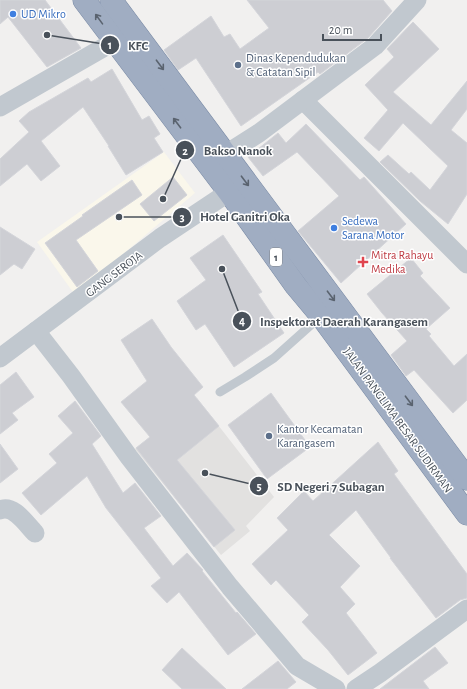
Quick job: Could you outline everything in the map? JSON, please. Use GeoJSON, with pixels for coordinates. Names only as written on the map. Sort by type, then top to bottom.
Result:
{"type":"FeatureCollection","features":[{"type":"Feature","properties":{"kind":"highway","name":"JALAN PANGLIMA BESAR SUDIRMAN"},"geometry":{"type":"LineString","coordinates":[[84,0],[229,192],[296,286],[321,316],[467,514]]}},
{"type":"Feature","properties":{"kind":"highway","name":"JALAN PANGLIMA BESAR SUDIRMAN"},"geometry":{"type":"LineString","coordinates":[[111,0],[467,479]]}},
{"type":"Feature","properties":{"kind":"highway"},"geometry":{"type":"LineString","coordinates":[[296,286],[314,273]]}},
{"type":"Feature","properties":{"kind":"street"},"geometry":{"type":"LineString","coordinates":[[226,154],[259,133],[375,46],[417,0]]}},
{"type":"Feature","properties":{"kind":"street"},"geometry":{"type":"LineString","coordinates":[[0,107],[115,41]]}},
{"type":"Feature","properties":{"kind":"street"},"geometry":{"type":"LineString","coordinates":[[303,100],[467,264]]}},
{"type":"Feature","properties":{"kind":"street","name":"GANG SEROJA"},"geometry":{"type":"LineString","coordinates":[[0,358],[160,238],[229,192]]}},
{"type":"Feature","properties":{"kind":"street"},"geometry":{"type":"LineString","coordinates":[[36,331],[72,376],[129,457],[230,587],[297,666],[336,689]]}},
{"type":"Feature","properties":{"kind":"street"},"geometry":{"type":"LineString","coordinates":[[0,510],[4,508],[12,510],[35,533]]}},
{"type":"Feature","properties":{"kind":"street"},"geometry":{"type":"LineString","coordinates":[[356,689],[467,609]]}},
{"type":"Feature","properties":{"kind":"lane"},"geometry":{"type":"LineString","coordinates":[[220,392],[246,378],[274,358],[321,316]]}},
{"type":"Feature","properties":{"kind":"shaded area"},"geometry":{"type":"Polygon","coordinates":[[[164,152],[195,193],[75,295],[37,242],[164,152]]]}},
{"type":"Feature","properties":{"kind":"shaded area"},"geometry":{"type":"Polygon","coordinates":[[[197,398],[274,497],[246,526],[250,531],[221,555],[135,449],[197,398]]]}},
{"type":"Feature","properties":{"kind":"building"},"geometry":{"type":"Polygon","coordinates":[[[0,0],[45,0],[81,48],[47,67],[8,17],[0,24],[0,0]]]}},
{"type":"Feature","properties":{"kind":"building"},"geometry":{"type":"Polygon","coordinates":[[[247,0],[383,0],[392,11],[368,38],[320,74],[318,72],[241,126],[196,58],[178,70],[164,50],[211,16],[224,37],[230,34],[240,49],[269,28],[247,0]]]}},
{"type":"Feature","properties":{"kind":"building"},"geometry":{"type":"Polygon","coordinates":[[[413,22],[439,49],[393,92],[431,125],[467,81],[467,109],[451,130],[467,143],[467,194],[448,224],[420,201],[380,162],[388,155],[409,174],[411,172],[430,190],[448,166],[403,123],[379,151],[364,138],[388,110],[365,85],[394,57],[387,49],[413,22]]]}},
{"type":"Feature","properties":{"kind":"building"},"geometry":{"type":"Polygon","coordinates":[[[112,69],[142,120],[149,116],[160,134],[154,138],[163,152],[126,175],[83,107],[41,141],[60,166],[41,181],[27,164],[0,186],[0,159],[29,132],[19,121],[29,112],[88,78],[91,82],[112,69]]]}},
{"type":"Feature","properties":{"kind":"building"},"geometry":{"type":"Polygon","coordinates":[[[306,124],[360,180],[364,177],[406,224],[341,283],[298,231],[339,196],[297,152],[263,176],[248,157],[278,133],[286,143],[306,124]]]}},
{"type":"Feature","properties":{"kind":"building"},"geometry":{"type":"Polygon","coordinates":[[[173,177],[187,195],[154,221],[140,204],[173,177]]]}},
{"type":"Feature","properties":{"kind":"building"},"geometry":{"type":"Polygon","coordinates":[[[132,180],[142,195],[76,240],[98,271],[77,287],[45,243],[132,180]]]}},
{"type":"Feature","properties":{"kind":"building"},"geometry":{"type":"Polygon","coordinates":[[[0,227],[35,249],[22,269],[14,264],[0,275],[0,227]]]}},
{"type":"Feature","properties":{"kind":"building"},"geometry":{"type":"Polygon","coordinates":[[[223,235],[262,292],[258,294],[284,333],[234,367],[205,324],[196,330],[177,301],[206,280],[190,258],[223,235]]]}},
{"type":"Feature","properties":{"kind":"building"},"geometry":{"type":"Polygon","coordinates":[[[411,258],[423,273],[420,276],[450,308],[426,329],[431,334],[429,336],[454,366],[467,354],[467,400],[453,413],[414,370],[406,376],[391,355],[407,341],[367,294],[411,258]]]}},
{"type":"Feature","properties":{"kind":"building"},"geometry":{"type":"Polygon","coordinates":[[[152,319],[171,347],[203,387],[194,395],[219,426],[177,460],[235,530],[214,547],[136,448],[150,437],[121,402],[147,381],[121,340],[152,319]]]}},
{"type":"Feature","properties":{"kind":"building"},"geometry":{"type":"Polygon","coordinates":[[[16,372],[34,397],[12,413],[18,420],[0,434],[0,385],[16,372]]]}},
{"type":"Feature","properties":{"kind":"building","name":"Kantor Kecamatan Karangasem"},"geometry":{"type":"Polygon","coordinates":[[[271,393],[310,447],[267,479],[228,425],[271,393]]]}},
{"type":"Feature","properties":{"kind":"building"},"geometry":{"type":"Polygon","coordinates":[[[75,401],[101,436],[92,444],[123,493],[135,483],[161,516],[144,528],[173,566],[187,553],[203,570],[202,571],[236,613],[237,612],[256,634],[228,655],[179,592],[167,603],[151,586],[161,578],[106,508],[87,476],[41,515],[22,493],[57,463],[49,454],[73,433],[58,416],[75,401]]]}},
{"type":"Feature","properties":{"kind":"building"},"geometry":{"type":"Polygon","coordinates":[[[378,442],[398,471],[394,474],[467,574],[467,598],[460,600],[436,618],[390,558],[356,510],[329,535],[360,566],[340,587],[355,604],[346,613],[377,653],[348,675],[328,650],[302,622],[309,615],[276,580],[271,585],[252,564],[288,530],[277,518],[304,491],[313,501],[378,442]]]}},
{"type":"Feature","properties":{"kind":"building"},"geometry":{"type":"Polygon","coordinates":[[[0,444],[18,469],[0,483],[0,444]]]}},
{"type":"Feature","properties":{"kind":"building"},"geometry":{"type":"Polygon","coordinates":[[[435,647],[448,663],[423,681],[429,689],[380,689],[435,647]]]}},
{"type":"Feature","properties":{"kind":"building"},"geometry":{"type":"Polygon","coordinates":[[[182,648],[226,689],[182,689],[162,670],[182,648]]]}},
{"type":"Feature","properties":{"kind":"building"},"geometry":{"type":"Polygon","coordinates":[[[278,661],[296,682],[287,689],[242,689],[278,661]]]}},
{"type":"Feature","properties":{"kind":"place","name":"UD Mikro"},"geometry":{"type":"Point","coordinates":[13,14]}},
{"type":"Feature","properties":{"kind":"place","name":"KFC"},"geometry":{"type":"Point","coordinates":[47,35]}},
{"type":"Feature","properties":{"kind":"place","name":"Dinas Kependudukan & Catatan Sipil"},"geometry":{"type":"Point","coordinates":[238,65]}},
{"type":"Feature","properties":{"kind":"place","name":"Bakso Nanok"},"geometry":{"type":"Point","coordinates":[163,199]}},
{"type":"Feature","properties":{"kind":"place","name":"Hotel Ganitri Oka"},"geometry":{"type":"Point","coordinates":[119,217]}},
{"type":"Feature","properties":{"kind":"place","name":"Sedewa Sarana Motor"},"geometry":{"type":"Point","coordinates":[334,228]}},
{"type":"Feature","properties":{"kind":"place","name":"Mitra Rahayu Medika"},"geometry":{"type":"Point","coordinates":[363,262]}},
{"type":"Feature","properties":{"kind":"place","name":"Inspektorat Daerah Karangasem"},"geometry":{"type":"Point","coordinates":[222,269]}},
{"type":"Feature","properties":{"kind":"place","name":"Kantor Kecamatan Karangasem"},"geometry":{"type":"Point","coordinates":[269,436]}},
{"type":"Feature","properties":{"kind":"place","name":"SD Negeri 7 Subagan"},"geometry":{"type":"Point","coordinates":[205,473]}}]}
